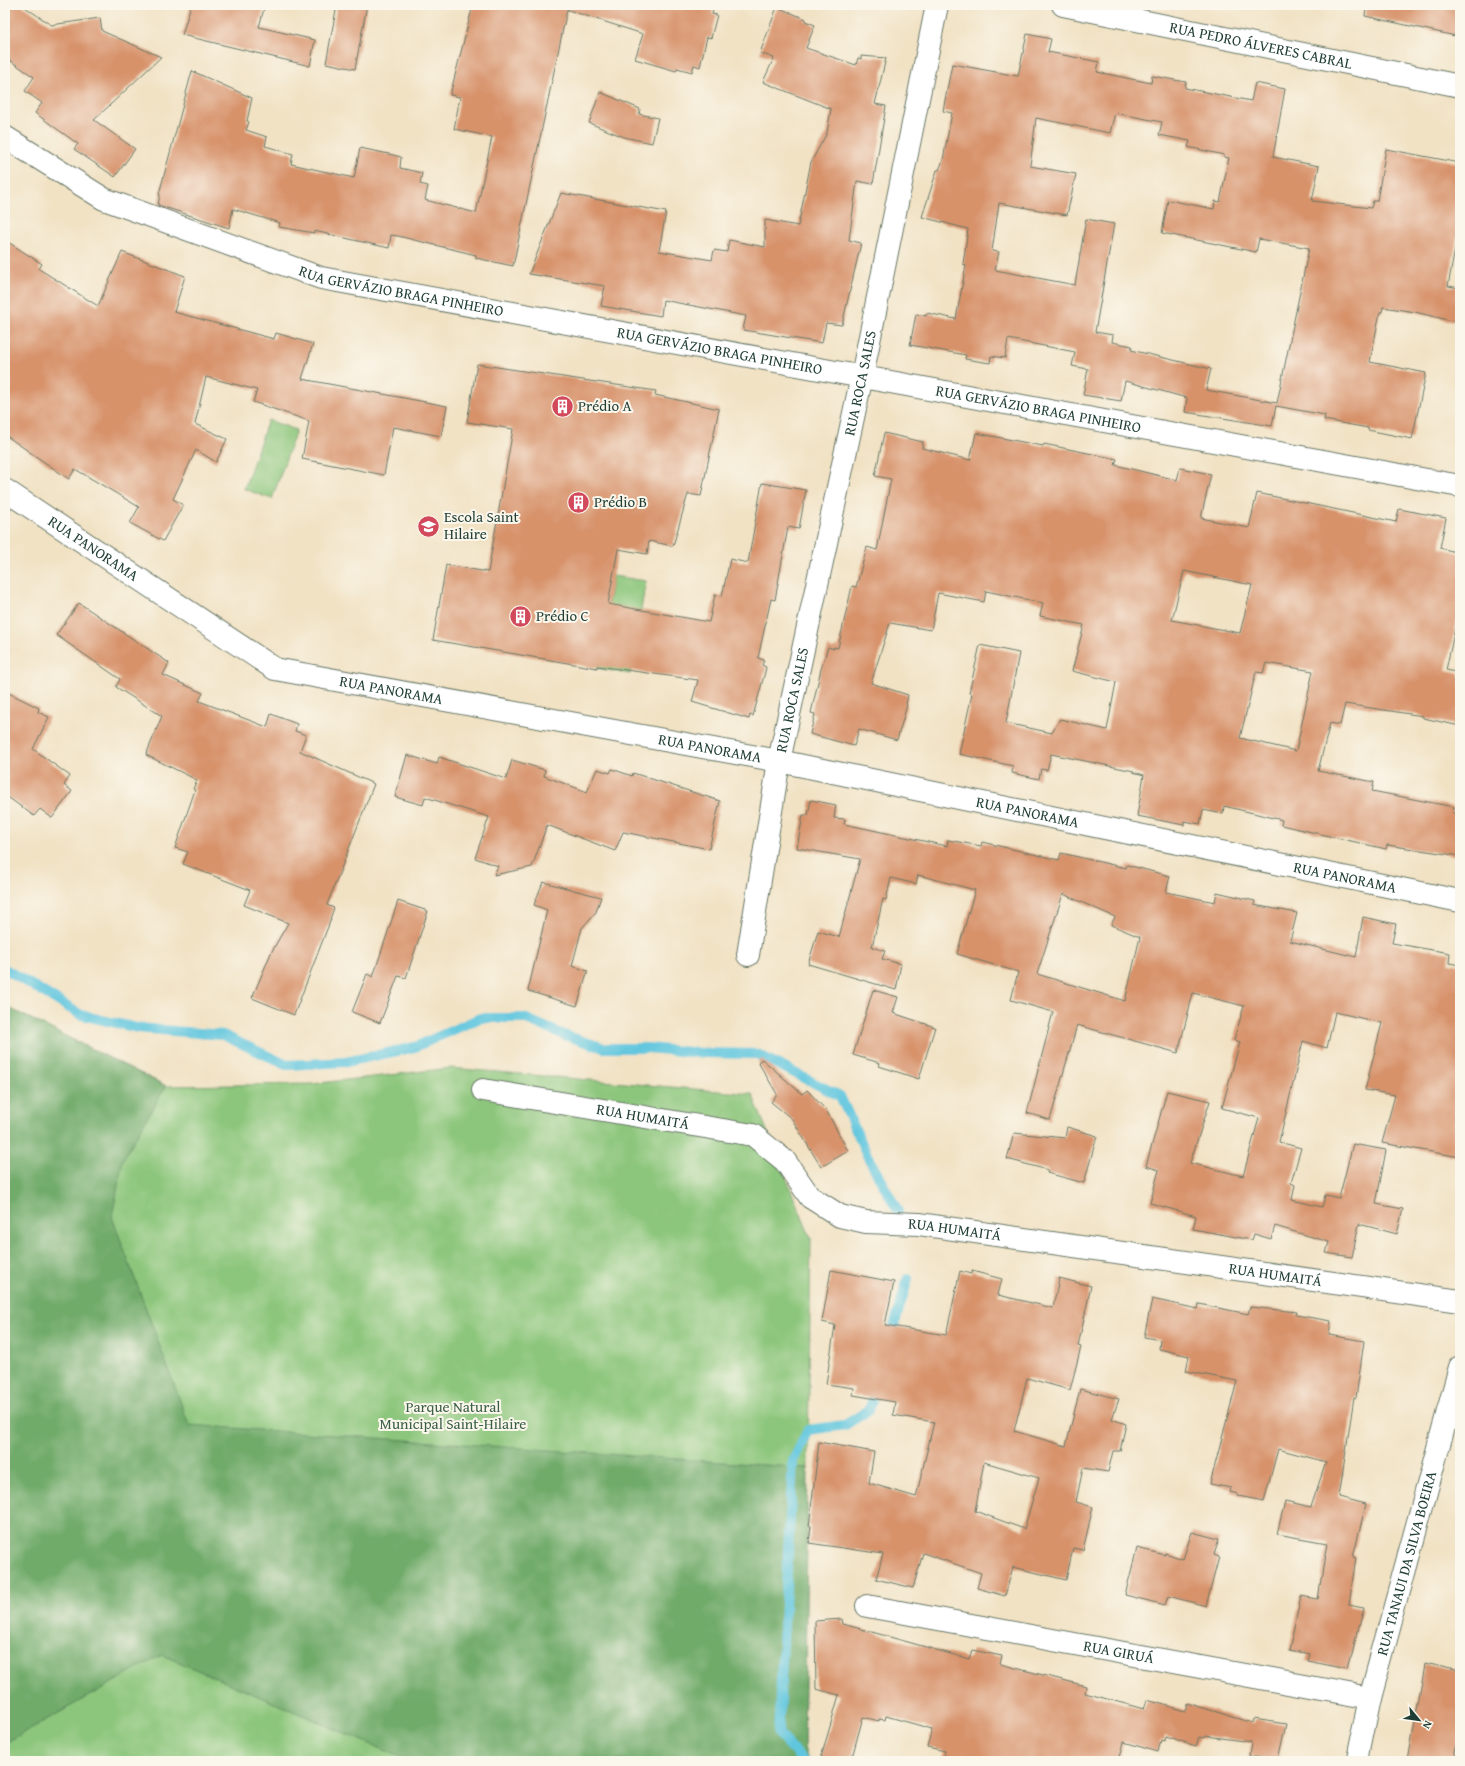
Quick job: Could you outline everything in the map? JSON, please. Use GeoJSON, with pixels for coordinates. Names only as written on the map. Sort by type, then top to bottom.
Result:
{"type":"FeatureCollection","features":[{"type":"Feature","properties":{"kind":"street","name":"RUA ROCA SALES"},"geometry":{"type":"LineString","coordinates":[[748,955],[779,761],[862,376],[937,5]]}},
{"type":"Feature","properties":{"kind":"street","name":"RUA PEDRO ÁLVERES CABRAL"},"geometry":{"type":"LineString","coordinates":[[1063,5],[1460,86]]}},
{"type":"Feature","properties":{"kind":"street","name":"RUA GERVÁZIO BRAGA PINHEIRO"},"geometry":{"type":"LineString","coordinates":[[5,137],[104,199],[321,278],[1460,486]]}},
{"type":"Feature","properties":{"kind":"street","name":"RUA PANORAMA"},"geometry":{"type":"LineString","coordinates":[[5,490],[275,669],[779,761],[1460,901]]}},
{"type":"Feature","properties":{"kind":"street","name":"RUA HUMAITÁ"},"geometry":{"type":"LineString","coordinates":[[483,1090],[753,1135],[785,1161],[810,1197],[840,1216],[866,1222],[919,1224],[1460,1301]]}},
{"type":"Feature","properties":{"kind":"street","name":"RUA TANAUI DA SILVA BOEIRA"},"geometry":{"type":"LineString","coordinates":[[1357,1761],[1370,1698],[1460,1367]]}},
{"type":"Feature","properties":{"kind":"street","name":"RUA GIRUÁ"},"geometry":{"type":"LineString","coordinates":[[867,1606],[1370,1698]]}},
{"type":"Feature","properties":{"kind":"green space"},"geometry":{"type":"Polygon","coordinates":[[[268,420],[296,430],[272,499],[244,489],[268,420]]]}},
{"type":"Feature","properties":{"kind":"green space"},"geometry":{"type":"Polygon","coordinates":[[[613,576],[646,581],[630,674],[597,668],[613,576]]]}},
{"type":"Feature","properties":{"kind":"green space","name":"Parque Natural Municipal Saint-Hilaire"},"geometry":{"type":"Polygon","coordinates":[[[5,1006],[166,1086],[311,1084],[451,1068],[752,1094],[811,1239],[804,1747],[808,1761],[5,1761],[5,1006]]]}},
{"type":"Feature","properties":{"kind":"green space"},"geometry":{"type":"Polygon","coordinates":[[[5,1006],[166,1086],[123,1159],[112,1217],[189,1425],[808,1468],[804,1747],[808,1761],[410,1761],[162,1655],[5,1743],[5,1006]]]}},
{"type":"Feature","properties":{"kind":"building"},"geometry":{"type":"Polygon","coordinates":[[[5,5],[22,5],[51,25],[100,18],[102,31],[161,57],[94,120],[135,149],[115,177],[74,149],[78,144],[35,113],[42,103],[25,91],[34,77],[5,57],[5,5]]]}},
{"type":"Feature","properties":{"kind":"building"},"geometry":{"type":"Polygon","coordinates":[[[191,5],[265,5],[259,27],[315,40],[310,66],[182,35],[191,5]]]}},
{"type":"Feature","properties":{"kind":"building"},"geometry":{"type":"Polygon","coordinates":[[[337,5],[367,5],[355,69],[326,63],[337,5]]]}},
{"type":"Feature","properties":{"kind":"building"},"geometry":{"type":"Polygon","coordinates":[[[473,5],[568,5],[513,266],[476,258],[476,255],[398,236],[391,235],[389,248],[314,231],[314,233],[279,227],[280,223],[233,209],[229,228],[158,205],[159,194],[192,71],[252,98],[247,121],[249,122],[246,130],[267,137],[265,146],[293,154],[291,164],[354,178],[360,148],[401,157],[400,168],[422,173],[420,184],[428,186],[425,200],[476,213],[492,137],[454,129],[460,97],[450,95],[473,5]]]}},
{"type":"Feature","properties":{"kind":"building"},"geometry":{"type":"Polygon","coordinates":[[[569,5],[714,5],[712,14],[717,15],[711,38],[707,37],[700,67],[694,65],[692,72],[677,68],[676,71],[635,59],[643,34],[568,10],[569,5]]]}},
{"type":"Feature","properties":{"kind":"building"},"geometry":{"type":"Polygon","coordinates":[[[1366,5],[1460,5],[1460,37],[1365,16],[1366,5]]]}},
{"type":"Feature","properties":{"kind":"building"},"geometry":{"type":"Polygon","coordinates":[[[777,7],[806,19],[805,21],[815,25],[806,48],[856,65],[858,58],[861,59],[861,56],[886,58],[875,104],[886,106],[873,184],[857,181],[849,240],[861,243],[842,325],[826,323],[822,343],[743,330],[746,316],[663,300],[661,316],[601,306],[605,286],[529,274],[561,193],[666,212],[659,251],[712,260],[714,250],[727,252],[729,240],[765,247],[765,220],[798,226],[811,162],[827,133],[831,109],[763,82],[774,58],[760,53],[777,7]]]}},
{"type":"Feature","properties":{"kind":"building"},"geometry":{"type":"Polygon","coordinates":[[[1027,34],[1051,39],[1048,52],[1099,62],[1097,72],[1151,83],[1152,76],[1186,82],[1185,88],[1251,101],[1255,83],[1285,89],[1273,157],[1319,166],[1312,201],[1371,208],[1373,201],[1377,201],[1386,149],[1460,163],[1460,223],[1448,286],[1460,288],[1460,323],[1415,312],[1383,307],[1382,312],[1380,312],[1370,362],[1426,373],[1412,439],[1368,430],[1368,428],[1324,420],[1325,415],[1276,406],[1272,426],[1185,412],[1187,398],[1125,381],[1121,401],[1083,395],[1088,369],[1072,366],[1075,352],[1008,339],[1005,358],[991,356],[990,363],[965,359],[966,355],[910,345],[916,314],[926,316],[927,313],[956,319],[966,265],[963,264],[968,229],[922,217],[937,170],[939,170],[943,160],[952,113],[943,111],[952,64],[1018,76],[1027,34]],[[1115,113],[1110,133],[1036,118],[1030,166],[1076,174],[1067,215],[999,203],[992,251],[999,252],[995,270],[1075,285],[1086,219],[1114,224],[1095,332],[1113,335],[1112,342],[1132,346],[1131,350],[1211,369],[1206,390],[1277,403],[1309,248],[1259,239],[1256,252],[1162,233],[1168,200],[1214,209],[1215,201],[1220,202],[1229,158],[1224,157],[1224,155],[1188,147],[1190,141],[1159,135],[1162,122],[1115,113]]]}},
{"type":"Feature","properties":{"kind":"building"},"geometry":{"type":"Polygon","coordinates":[[[600,92],[640,109],[639,114],[658,118],[652,143],[624,137],[589,123],[600,92]]]}},
{"type":"Feature","properties":{"kind":"building"},"geometry":{"type":"Polygon","coordinates":[[[5,240],[42,264],[39,269],[98,306],[122,252],[185,276],[174,312],[274,339],[276,333],[313,344],[302,379],[447,406],[441,436],[393,427],[384,475],[302,459],[309,421],[253,402],[257,390],[206,377],[195,424],[227,439],[216,462],[196,450],[173,499],[183,505],[163,541],[130,523],[139,507],[75,469],[69,479],[5,435],[5,240]]]}},
{"type":"Feature","properties":{"kind":"building"},"geometry":{"type":"Polygon","coordinates":[[[477,364],[656,391],[655,395],[719,409],[701,496],[688,494],[673,546],[649,541],[647,554],[618,549],[608,604],[709,622],[715,595],[722,596],[730,559],[748,563],[762,483],[806,490],[799,529],[788,527],[775,600],[771,599],[758,658],[764,660],[762,665],[766,667],[753,716],[750,715],[749,719],[692,702],[698,680],[597,666],[597,668],[433,640],[446,565],[488,572],[513,429],[467,422],[477,364]]]}},
{"type":"Feature","properties":{"kind":"building"},"geometry":{"type":"Polygon","coordinates":[[[884,433],[923,442],[922,448],[970,460],[976,433],[1043,446],[1044,444],[1117,459],[1115,465],[1177,480],[1180,468],[1211,474],[1201,518],[1249,528],[1257,493],[1396,522],[1399,509],[1446,518],[1440,548],[1460,553],[1460,606],[1446,670],[1460,673],[1460,726],[1423,718],[1423,716],[1345,704],[1340,725],[1330,723],[1318,771],[1374,782],[1372,791],[1454,807],[1453,813],[1460,814],[1460,856],[1387,845],[1386,849],[1281,825],[1282,820],[1224,806],[1223,814],[1203,810],[1200,824],[1184,821],[1184,825],[1137,816],[1144,775],[1133,772],[1134,771],[1051,754],[1047,770],[1041,769],[1039,779],[1012,773],[1013,766],[959,754],[972,694],[969,693],[980,645],[1019,653],[1006,723],[1052,733],[1060,719],[1107,730],[1116,682],[1072,671],[1084,625],[1040,616],[1043,603],[986,591],[984,602],[938,593],[931,630],[890,623],[871,683],[908,695],[907,705],[897,740],[859,729],[854,746],[810,734],[815,714],[811,713],[821,669],[828,647],[834,649],[834,647],[838,648],[852,586],[856,587],[867,547],[877,550],[891,479],[875,476],[884,433]],[[1184,571],[1172,620],[1240,633],[1252,585],[1184,571]],[[1266,663],[1263,673],[1256,672],[1240,738],[1296,751],[1313,671],[1266,663]]]}},
{"type":"Feature","properties":{"kind":"building"},"geometry":{"type":"Polygon","coordinates":[[[79,603],[169,663],[163,675],[203,693],[199,701],[267,727],[271,714],[297,724],[295,731],[306,735],[300,751],[374,784],[327,905],[334,908],[331,919],[294,1015],[252,998],[271,953],[288,923],[244,905],[250,890],[183,864],[188,852],[175,848],[197,780],[146,755],[162,716],[116,687],[120,679],[56,635],[79,603]]]}},
{"type":"Feature","properties":{"kind":"building"},"geometry":{"type":"Polygon","coordinates":[[[5,691],[39,708],[38,712],[49,717],[33,749],[70,776],[64,785],[72,791],[52,818],[40,809],[34,816],[5,795],[5,691]]]}},
{"type":"Feature","properties":{"kind":"building"},"geometry":{"type":"Polygon","coordinates":[[[407,755],[437,764],[439,757],[506,779],[512,760],[545,770],[544,776],[587,792],[597,769],[610,773],[612,769],[632,776],[633,773],[720,801],[709,849],[623,832],[615,851],[547,825],[532,867],[494,875],[498,866],[475,858],[489,817],[425,797],[423,805],[395,797],[407,755]]]}},
{"type":"Feature","properties":{"kind":"building"},"geometry":{"type":"Polygon","coordinates":[[[811,800],[836,805],[834,818],[845,819],[844,824],[947,846],[948,840],[981,846],[982,842],[1059,860],[1061,853],[1126,868],[1127,865],[1170,876],[1166,892],[1215,902],[1217,892],[1255,901],[1254,905],[1297,913],[1290,941],[1356,957],[1363,917],[1396,924],[1392,943],[1450,953],[1449,963],[1460,965],[1460,1157],[1382,1143],[1395,1095],[1365,1090],[1382,1023],[1335,1012],[1327,1048],[1303,1041],[1279,1142],[1301,1148],[1291,1183],[1295,1185],[1292,1200],[1322,1207],[1325,1195],[1339,1198],[1353,1144],[1386,1150],[1376,1204],[1403,1209],[1397,1234],[1359,1224],[1352,1257],[1326,1253],[1329,1242],[1275,1226],[1271,1239],[1254,1234],[1252,1240],[1193,1229],[1196,1216],[1150,1203],[1159,1170],[1146,1166],[1167,1091],[1210,1101],[1190,1163],[1243,1176],[1259,1118],[1222,1108],[1240,1042],[1234,1040],[1244,1006],[1193,993],[1178,1053],[1077,1025],[1050,1120],[1027,1113],[1053,1012],[1011,1000],[1018,972],[957,954],[975,890],[918,875],[916,884],[891,878],[886,900],[883,899],[872,947],[885,951],[882,959],[901,964],[896,990],[808,964],[818,931],[839,937],[860,859],[797,848],[803,815],[808,815],[811,800]],[[1063,894],[1037,974],[1125,1001],[1140,937],[1111,925],[1115,917],[1063,894]]]}},
{"type":"Feature","properties":{"kind":"building"},"geometry":{"type":"Polygon","coordinates":[[[543,882],[601,897],[596,912],[582,928],[572,966],[588,971],[577,1006],[528,991],[547,910],[534,905],[543,882]]]}},
{"type":"Feature","properties":{"kind":"building"},"geometry":{"type":"Polygon","coordinates":[[[398,901],[428,911],[406,978],[398,976],[380,1023],[352,1012],[367,974],[373,977],[398,901]]]}},
{"type":"Feature","properties":{"kind":"building"},"geometry":{"type":"Polygon","coordinates":[[[873,990],[898,997],[893,1013],[935,1027],[919,1079],[879,1066],[880,1063],[853,1055],[873,990]]]}},
{"type":"Feature","properties":{"kind":"building"},"geometry":{"type":"Polygon","coordinates":[[[762,1059],[802,1094],[807,1090],[826,1110],[848,1151],[821,1167],[792,1119],[771,1102],[777,1094],[758,1062],[762,1059]]]}},
{"type":"Feature","properties":{"kind":"building"},"geometry":{"type":"Polygon","coordinates":[[[1067,1127],[1097,1136],[1084,1183],[1047,1173],[1048,1170],[1007,1159],[1014,1133],[1065,1138],[1067,1127]]]}},
{"type":"Feature","properties":{"kind":"building"},"geometry":{"type":"Polygon","coordinates":[[[831,1270],[894,1282],[885,1325],[946,1335],[960,1271],[971,1274],[972,1271],[1002,1279],[998,1295],[1053,1308],[1059,1278],[1091,1286],[1078,1346],[1081,1347],[1070,1390],[1027,1378],[1014,1431],[1066,1446],[1080,1389],[1119,1399],[1112,1419],[1126,1424],[1120,1451],[1113,1451],[1108,1472],[1083,1468],[1076,1502],[1093,1507],[1083,1550],[1073,1548],[1066,1580],[1013,1567],[1005,1596],[977,1588],[981,1573],[923,1553],[913,1588],[876,1579],[883,1554],[809,1543],[811,1526],[809,1526],[819,1442],[874,1452],[869,1483],[916,1497],[934,1422],[893,1415],[895,1402],[853,1395],[854,1388],[826,1384],[835,1325],[822,1322],[831,1270]],[[984,1462],[975,1511],[1024,1529],[1039,1478],[984,1462]]]}},
{"type":"Feature","properties":{"kind":"building"},"geometry":{"type":"Polygon","coordinates":[[[1152,1299],[1198,1309],[1199,1304],[1248,1314],[1250,1307],[1297,1312],[1296,1315],[1331,1321],[1329,1335],[1364,1341],[1339,1497],[1366,1504],[1353,1556],[1356,1557],[1349,1605],[1363,1608],[1348,1669],[1307,1661],[1309,1654],[1289,1650],[1301,1596],[1318,1599],[1327,1543],[1277,1534],[1285,1501],[1311,1507],[1326,1462],[1278,1449],[1264,1501],[1238,1496],[1238,1494],[1230,1492],[1231,1488],[1210,1484],[1237,1381],[1186,1371],[1189,1356],[1159,1349],[1160,1340],[1144,1337],[1152,1299]]]}},
{"type":"Feature","properties":{"kind":"building"},"geometry":{"type":"Polygon","coordinates":[[[1192,1532],[1219,1539],[1214,1555],[1219,1557],[1206,1606],[1168,1596],[1165,1605],[1125,1595],[1137,1548],[1165,1555],[1165,1553],[1183,1559],[1192,1532]]]}},
{"type":"Feature","properties":{"kind":"building"},"geometry":{"type":"Polygon","coordinates":[[[842,1619],[843,1624],[969,1659],[972,1650],[1002,1656],[1000,1664],[1086,1686],[1085,1693],[1144,1709],[1147,1700],[1185,1711],[1187,1703],[1253,1723],[1254,1719],[1286,1724],[1278,1761],[1249,1756],[1251,1742],[1205,1736],[1204,1738],[1199,1737],[1196,1746],[1165,1736],[1164,1741],[1161,1740],[1158,1752],[1124,1742],[1119,1761],[942,1761],[945,1751],[927,1747],[932,1729],[886,1716],[885,1720],[879,1719],[879,1721],[863,1717],[851,1761],[820,1761],[839,1695],[816,1689],[815,1621],[842,1619]]]}},
{"type":"Feature","properties":{"kind":"building"},"geometry":{"type":"Polygon","coordinates":[[[1424,1663],[1460,1671],[1460,1734],[1453,1761],[1407,1761],[1424,1663]]]}},
{"type":"Feature","properties":{"kind":"waterway"},"geometry":{"type":"LineString","coordinates":[[5,969],[81,1015],[137,1028],[223,1035],[287,1065],[346,1062],[415,1047],[480,1018],[524,1018],[564,1035],[604,1048],[647,1048],[701,1053],[757,1054],[840,1096],[868,1157],[898,1211]]}},
{"type":"Feature","properties":{"kind":"waterway"},"geometry":{"type":"LineString","coordinates":[[890,1340],[908,1278]]}},
{"type":"Feature","properties":{"kind":"waterway"},"geometry":{"type":"LineString","coordinates":[[803,1761],[778,1734],[793,1461],[808,1430],[845,1425],[869,1410],[877,1386]]}},
{"type":"Feature","properties":{"kind":"place","name":"Prédio A"},"geometry":{"type":"Point","coordinates":[562,406]}},
{"type":"Feature","properties":{"kind":"place","name":"Prédio B"},"geometry":{"type":"Point","coordinates":[578,502]}},
{"type":"Feature","properties":{"kind":"place","name":"Escola Saint Hilaire"},"geometry":{"type":"Point","coordinates":[429,526]}},
{"type":"Feature","properties":{"kind":"place","name":"Prédio C"},"geometry":{"type":"Point","coordinates":[521,616]}}]}
